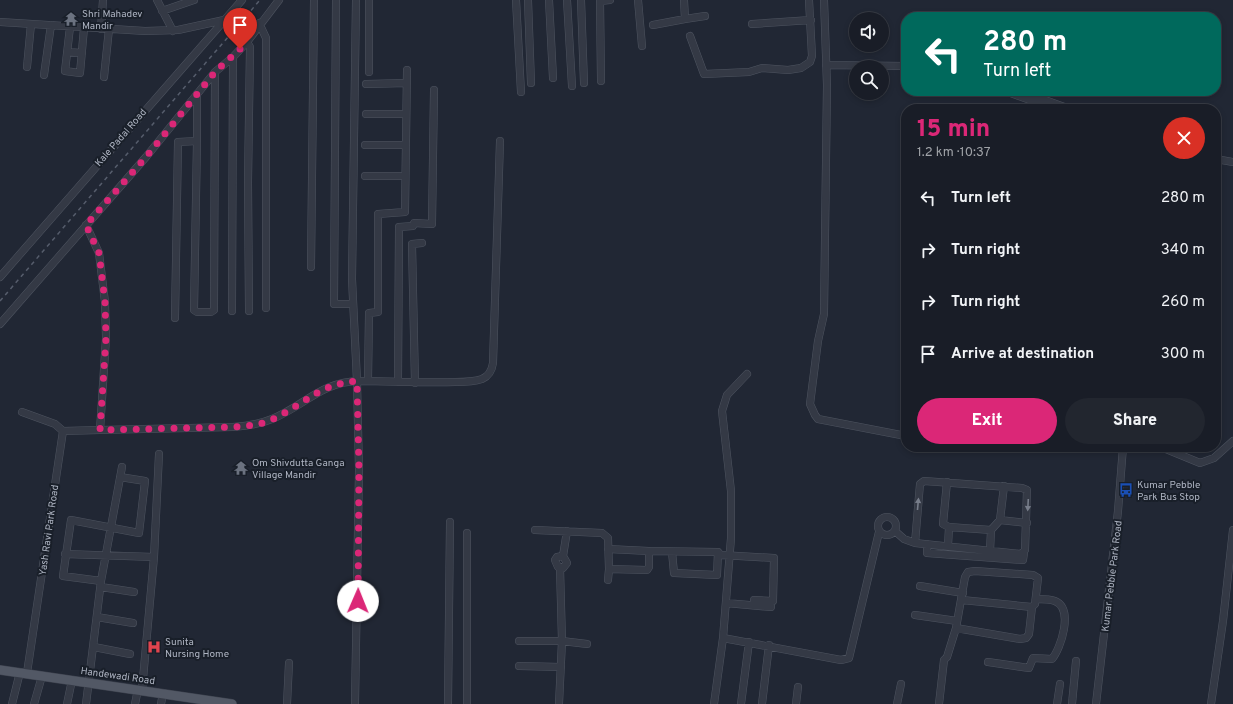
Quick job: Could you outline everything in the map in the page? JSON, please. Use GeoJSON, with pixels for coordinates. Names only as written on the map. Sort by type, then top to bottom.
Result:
{"type":"FeatureCollection","features":[{"type":"Feature","properties":{"kind":"main road","name":"Handewadi Road"},"geometry":{"type":"LineString","coordinates":[[0,671],[140,689],[163,693],[192,701],[226,704]]}},
{"type":"Feature","properties":{"kind":"street"},"geometry":{"type":"LineString","coordinates":[[103,0],[105,29],[104,77]]}},
{"type":"Feature","properties":{"kind":"street"},"geometry":{"type":"LineString","coordinates":[[157,0],[173,31]]}},
{"type":"Feature","properties":{"kind":"street"},"geometry":{"type":"LineString","coordinates":[[162,11],[194,0]]}},
{"type":"Feature","properties":{"kind":"street","name":"Kale Padal Road"},"geometry":{"type":"LineString","coordinates":[[0,277],[242,0]]}},
{"type":"Feature","properties":{"kind":"street"},"geometry":{"type":"LineString","coordinates":[[0,324],[146,157],[215,72],[233,57],[246,42],[279,0]]}},
{"type":"Feature","properties":{"kind":"street"},"geometry":{"type":"LineString","coordinates":[[311,267],[314,0]]}},
{"type":"Feature","properties":{"kind":"street"},"geometry":{"type":"LineString","coordinates":[[336,0],[334,304],[353,304]]}},
{"type":"Feature","properties":{"kind":"street"},"geometry":{"type":"LineString","coordinates":[[355,704],[359,470],[357,381],[353,304],[356,0]]}},
{"type":"Feature","properties":{"kind":"street"},"geometry":{"type":"LineString","coordinates":[[369,0],[369,72]]}},
{"type":"Feature","properties":{"kind":"street"},"geometry":{"type":"LineString","coordinates":[[516,0],[521,92]]}},
{"type":"Feature","properties":{"kind":"street"},"geometry":{"type":"LineString","coordinates":[[528,0],[531,83]]}},
{"type":"Feature","properties":{"kind":"street"},"geometry":{"type":"LineString","coordinates":[[549,0],[553,78]]}},
{"type":"Feature","properties":{"kind":"street"},"geometry":{"type":"LineString","coordinates":[[567,0],[572,86]]}},
{"type":"Feature","properties":{"kind":"street"},"geometry":{"type":"LineString","coordinates":[[581,0],[584,83]]}},
{"type":"Feature","properties":{"kind":"street"},"geometry":{"type":"LineString","coordinates":[[601,81],[600,0],[610,0]]}},
{"type":"Feature","properties":{"kind":"street"},"geometry":{"type":"LineString","coordinates":[[638,0],[642,46]]}},
{"type":"Feature","properties":{"kind":"street"},"geometry":{"type":"LineString","coordinates":[[684,0],[685,19]]}},
{"type":"Feature","properties":{"kind":"street"},"geometry":{"type":"LineString","coordinates":[[690,36],[704,74],[749,72],[762,68],[788,70],[807,66],[812,56],[812,29],[809,0]]}},
{"type":"Feature","properties":{"kind":"street"},"geometry":{"type":"LineString","coordinates":[[824,0],[826,67],[824,314],[818,341],[810,404],[815,416],[827,421],[901,435]]}},
{"type":"Feature","properties":{"kind":"street"},"geometry":{"type":"LineString","coordinates":[[653,24],[705,16]]}},
{"type":"Feature","properties":{"kind":"street"},"geometry":{"type":"LineString","coordinates":[[0,22],[145,32],[173,31],[224,20]]}},
{"type":"Feature","properties":{"kind":"street"},"geometry":{"type":"LineString","coordinates":[[752,24],[811,20]]}},
{"type":"Feature","properties":{"kind":"street"},"geometry":{"type":"LineString","coordinates":[[260,23],[266,38],[266,308]]}},
{"type":"Feature","properties":{"kind":"street"},"geometry":{"type":"LineString","coordinates":[[27,67],[31,24]]}},
{"type":"Feature","properties":{"kind":"street"},"geometry":{"type":"LineString","coordinates":[[44,75],[51,25]]}},
{"type":"Feature","properties":{"kind":"street"},"geometry":{"type":"LineString","coordinates":[[70,27],[65,71],[80,73],[84,28]]}},
{"type":"Feature","properties":{"kind":"street"},"geometry":{"type":"LineString","coordinates":[[812,29],[824,28]]}},
{"type":"Feature","properties":{"kind":"street"},"geometry":{"type":"LineString","coordinates":[[246,42],[250,47],[248,175],[249,311]]}},
{"type":"Feature","properties":{"kind":"street"},"geometry":{"type":"LineString","coordinates":[[67,52],[82,53]]}},
{"type":"Feature","properties":{"kind":"street"},"geometry":{"type":"LineString","coordinates":[[232,311],[233,57]]}},
{"type":"Feature","properties":{"kind":"street"},"geometry":{"type":"LineString","coordinates":[[826,67],[901,66]]}},
{"type":"Feature","properties":{"kind":"street"},"geometry":{"type":"LineString","coordinates":[[826,67],[849,69]]}},
{"type":"Feature","properties":{"kind":"street"},"geometry":{"type":"LineString","coordinates":[[368,381],[369,313],[378,312],[378,214],[405,212],[407,70]]}},
{"type":"Feature","properties":{"kind":"street"},"geometry":{"type":"LineString","coordinates":[[889,70],[901,70]]}},
{"type":"Feature","properties":{"kind":"street"},"geometry":{"type":"LineString","coordinates":[[197,94],[194,310],[197,312],[211,312],[214,310],[215,72]]}},
{"type":"Feature","properties":{"kind":"street"},"geometry":{"type":"LineString","coordinates":[[366,84],[407,83]]}},
{"type":"Feature","properties":{"kind":"street"},"geometry":{"type":"LineString","coordinates":[[398,382],[399,227],[414,226],[414,224],[432,224],[434,90]]}},
{"type":"Feature","properties":{"kind":"street"},"geometry":{"type":"LineString","coordinates":[[1019,96],[1041,104]]}},
{"type":"Feature","properties":{"kind":"street"},"geometry":{"type":"LineString","coordinates":[[1034,96],[1056,104]]}},
{"type":"Feature","properties":{"kind":"street"},"geometry":{"type":"LineString","coordinates":[[366,114],[406,114]]}},
{"type":"Feature","properties":{"kind":"street"},"geometry":{"type":"LineString","coordinates":[[175,318],[178,142],[197,141]]}},
{"type":"Feature","properties":{"kind":"street"},"geometry":{"type":"LineString","coordinates":[[22,412],[55,424],[63,431],[233,427],[254,425],[272,419],[326,387],[357,381],[415,383],[473,381],[486,377],[492,369],[500,141]]}},
{"type":"Feature","properties":{"kind":"street"},"geometry":{"type":"LineString","coordinates":[[365,145],[406,145]]}},
{"type":"Feature","properties":{"kind":"street"},"geometry":{"type":"LineString","coordinates":[[1221,160],[1233,162]]}},
{"type":"Feature","properties":{"kind":"street"},"geometry":{"type":"LineString","coordinates":[[365,176],[405,176]]}},
{"type":"Feature","properties":{"kind":"street"},"geometry":{"type":"LineString","coordinates":[[86,225],[99,253],[105,302],[106,338],[100,430]]}},
{"type":"Feature","properties":{"kind":"street"},"geometry":{"type":"LineString","coordinates":[[415,383],[412,244],[422,243]]}},
{"type":"Feature","properties":{"kind":"street"},"geometry":{"type":"LineString","coordinates":[[714,704],[726,603],[731,491],[722,411],[727,395],[733,387],[748,374]]}},
{"type":"Feature","properties":{"kind":"street","name":"Yash Ravi Park Road"},"geometry":{"type":"LineString","coordinates":[[12,704],[23,673],[63,431]]}},
{"type":"Feature","properties":{"kind":"street"},"geometry":{"type":"LineString","coordinates":[[1221,452],[1233,441]]}},
{"type":"Feature","properties":{"kind":"street","name":"Kumar Pebble Park Road"},"geometry":{"type":"LineString","coordinates":[[1096,704],[1118,512],[1123,452]]}},
{"type":"Feature","properties":{"kind":"street"},"geometry":{"type":"LineString","coordinates":[[1174,452],[1200,463],[1214,458],[1221,452]]}},
{"type":"Feature","properties":{"kind":"street"},"geometry":{"type":"LineString","coordinates":[[135,704],[140,689],[154,557],[159,454]]}},
{"type":"Feature","properties":{"kind":"street"},"geometry":{"type":"LineString","coordinates":[[86,704],[90,682],[101,584],[122,467]]}},
{"type":"Feature","properties":{"kind":"street"},"geometry":{"type":"LineString","coordinates":[[120,476],[145,481],[139,533],[70,520],[63,576],[134,592]]}},
{"type":"Feature","properties":{"kind":"street"},"geometry":{"type":"LineString","coordinates":[[915,543],[922,482],[1004,486],[1027,490],[1027,523],[1023,560],[927,553],[927,544]]}},
{"type":"Feature","properties":{"kind":"street"},"geometry":{"type":"LineString","coordinates":[[946,482],[943,524],[949,527],[991,530]]}},
{"type":"Feature","properties":{"kind":"street"},"geometry":{"type":"LineString","coordinates":[[990,551],[991,530],[1000,520],[1004,486]]}},
{"type":"Feature","properties":{"kind":"street"},"geometry":{"type":"LineString","coordinates":[[723,638],[769,645],[838,659],[849,658],[879,532],[878,525],[885,517],[892,518],[896,524],[895,531],[889,536],[885,536],[879,532]]}},
{"type":"Feature","properties":{"kind":"street"},"geometry":{"type":"LineString","coordinates":[[1000,520],[1027,523]]}},
{"type":"Feature","properties":{"kind":"street"},"geometry":{"type":"LineString","coordinates":[[448,704],[450,522]]}},
{"type":"Feature","properties":{"kind":"street"},"geometry":{"type":"LineString","coordinates":[[948,546],[949,527]]}},
{"type":"Feature","properties":{"kind":"street"},"geometry":{"type":"LineString","coordinates":[[535,530],[602,533],[608,538],[608,580]]}},
{"type":"Feature","properties":{"kind":"street"},"geometry":{"type":"LineString","coordinates":[[1211,704],[1223,621],[1233,530]]}},
{"type":"Feature","properties":{"kind":"street"},"geometry":{"type":"LineString","coordinates":[[559,704],[562,641],[560,568],[565,566],[567,563],[563,556],[567,531]]}},
{"type":"Feature","properties":{"kind":"street"},"geometry":{"type":"LineString","coordinates":[[895,531],[904,539],[915,543],[1018,554],[1024,553]]}},
{"type":"Feature","properties":{"kind":"street"},"geometry":{"type":"LineString","coordinates":[[467,533],[467,704]]}},
{"type":"Feature","properties":{"kind":"street"},"geometry":{"type":"LineString","coordinates":[[608,549],[672,552],[718,552],[721,555],[729,556],[774,558],[773,601],[754,600]]}},
{"type":"Feature","properties":{"kind":"street"},"geometry":{"type":"LineString","coordinates":[[609,569],[647,570],[649,567],[650,551]]}},
{"type":"Feature","properties":{"kind":"street"},"geometry":{"type":"LineString","coordinates":[[672,552],[674,573],[717,575],[718,552]]}},
{"type":"Feature","properties":{"kind":"street"},"geometry":{"type":"LineString","coordinates":[[65,554],[154,557]]}},
{"type":"Feature","properties":{"kind":"street"},"geometry":{"type":"LineString","coordinates":[[914,615],[957,625],[1020,639],[1026,638],[1029,634],[1032,608],[1036,599],[1038,581],[1037,576],[975,571],[968,572],[965,577],[957,625],[947,657],[944,660],[945,668],[939,704]]}},
{"type":"Feature","properties":{"kind":"street"},"geometry":{"type":"LineString","coordinates":[[920,586],[962,596],[1032,608]]}},
{"type":"Feature","properties":{"kind":"street"},"geometry":{"type":"LineString","coordinates":[[988,662],[1029,668],[1033,658],[1052,659],[1065,631],[1062,608],[1056,601],[1036,599]]}},
{"type":"Feature","properties":{"kind":"street"},"geometry":{"type":"LineString","coordinates":[[726,603],[771,607]]}},
{"type":"Feature","properties":{"kind":"street"},"geometry":{"type":"LineString","coordinates":[[98,617],[133,623]]}},
{"type":"Feature","properties":{"kind":"street"},"geometry":{"type":"LineString","coordinates":[[519,641],[562,641],[587,644]]}},
{"type":"Feature","properties":{"kind":"street"},"geometry":{"type":"LineString","coordinates":[[741,704],[750,642]]}},
{"type":"Feature","properties":{"kind":"street"},"geometry":{"type":"LineString","coordinates":[[762,704],[769,645]]}},
{"type":"Feature","properties":{"kind":"street"},"geometry":{"type":"LineString","coordinates":[[94,647],[130,654]]}},
{"type":"Feature","properties":{"kind":"street"},"geometry":{"type":"LineString","coordinates":[[1072,704],[1076,661]]}},
{"type":"Feature","properties":{"kind":"street"},"geometry":{"type":"LineString","coordinates":[[287,704],[289,663]]}},
{"type":"Feature","properties":{"kind":"street"},"geometry":{"type":"LineString","coordinates":[[520,666],[561,666]]}},
{"type":"Feature","properties":{"kind":"street"},"geometry":{"type":"LineString","coordinates":[[34,704],[42,676]]}},
{"type":"Feature","properties":{"kind":"street"},"geometry":{"type":"LineString","coordinates":[[67,704],[72,680]]}},
{"type":"Feature","properties":{"kind":"street"},"geometry":{"type":"LineString","coordinates":[[897,704],[901,684]]}},
{"type":"Feature","properties":{"kind":"street"},"geometry":{"type":"LineString","coordinates":[[1057,704],[1060,684]]}},
{"type":"Feature","properties":{"kind":"street"},"geometry":{"type":"LineString","coordinates":[[796,704],[798,687]]}},
{"type":"Feature","properties":{"kind":"street"},"geometry":{"type":"LineString","coordinates":[[162,704],[163,693]]}},
{"type":"Feature","properties":{"kind":"railway"},"geometry":{"type":"LineString","coordinates":[[0,301],[260,0]]}},
{"type":"Feature","properties":{"kind":"place","name":"Shri Mahadev Mandir"},"geometry":{"type":"Point","coordinates":[71,19]}},
{"type":"Feature","properties":{"kind":"place","name":"Om Shivdutta Ganga Village Mandir"},"geometry":{"type":"Point","coordinates":[241,468]}},
{"type":"Feature","properties":{"kind":"place","name":"Kumar Pebble Park Bus Stop"},"geometry":{"type":"Point","coordinates":[1126,490]}},
{"type":"Feature","properties":{"kind":"place","name":"Sunita Nursing Home"},"geometry":{"type":"Point","coordinates":[154,647]}},
{"type":"Feature","properties":{"kind":"route"},"geometry":{"type":"LineString","coordinates":[[240,49],[215,72],[146,157],[86,225],[99,253],[105,302],[106,338],[100,430],[233,427],[254,425],[272,419],[310,395],[326,387],[357,381],[359,470],[358,601]]}}]}
